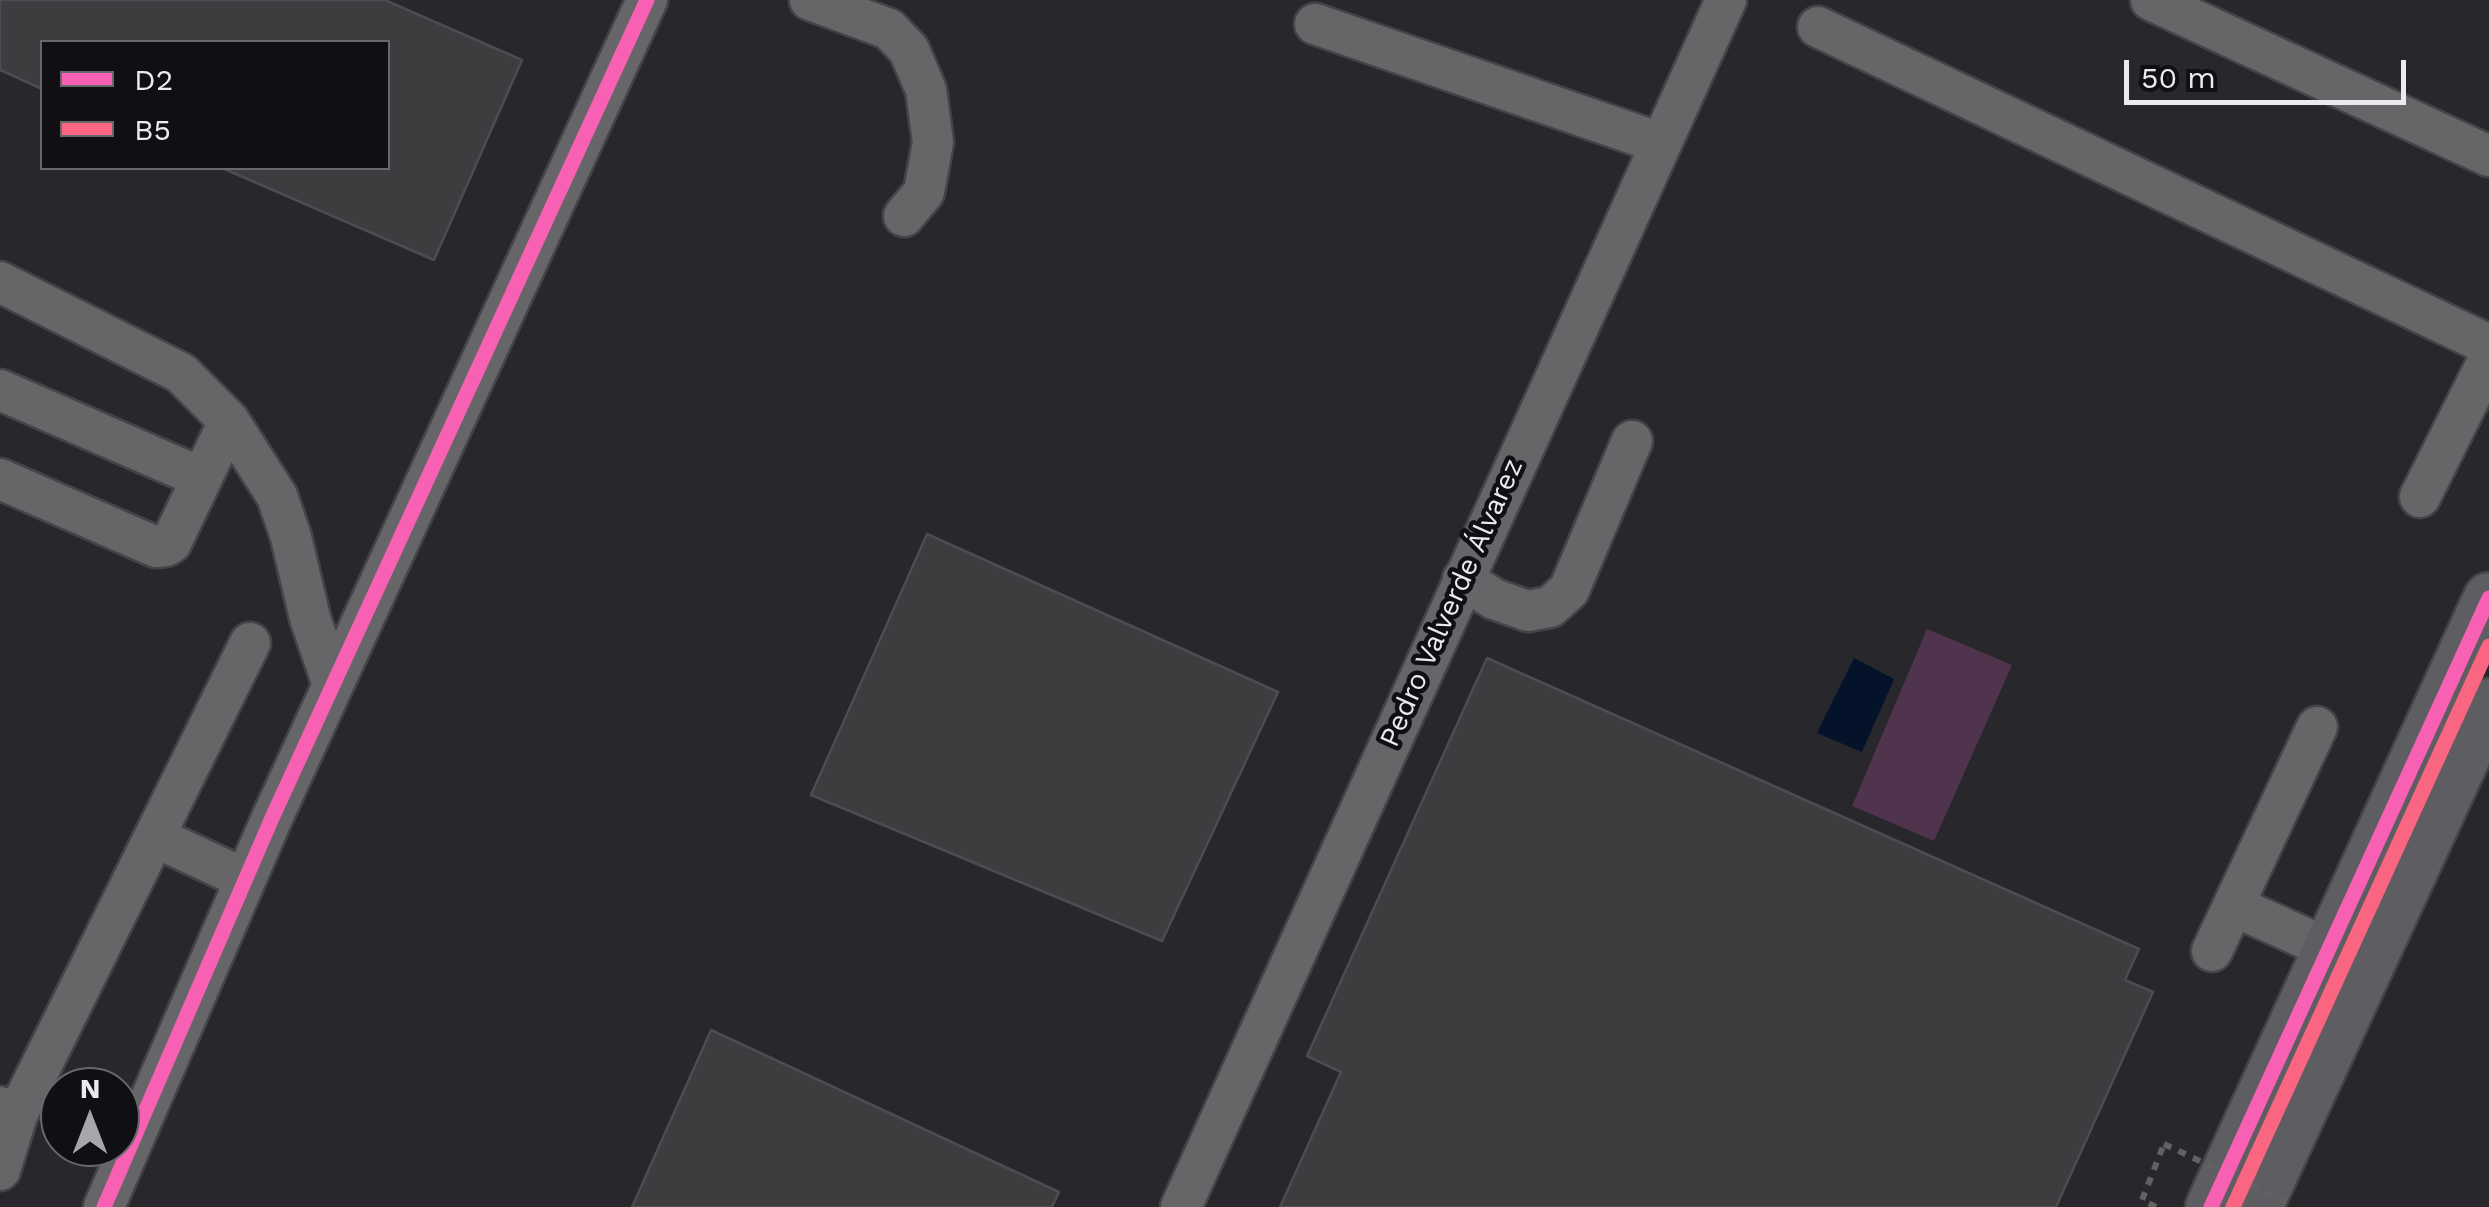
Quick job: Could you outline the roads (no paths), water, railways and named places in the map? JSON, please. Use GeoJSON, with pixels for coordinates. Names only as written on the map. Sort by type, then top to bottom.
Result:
{"type":"FeatureCollection","features":[{"type":"Feature","properties":{"kind":"main road"},"geometry":{"type":"LineString","coordinates":[[2212,1207],[2489,598]]}},
{"type":"Feature","properties":{"kind":"main road"},"geometry":{"type":"LineString","coordinates":[[2272,1204],[2489,704]]}},
{"type":"Feature","properties":{"kind":"street"},"geometry":{"type":"LineString","coordinates":[[104,1207],[333,685],[647,0]]}},
{"type":"Feature","properties":{"kind":"street"},"geometry":{"type":"LineString","coordinates":[[810,0],[889,29],[909,50],[926,90],[933,142],[924,192],[904,216]]}},
{"type":"Feature","properties":{"kind":"street","name":"Pedro Valverde Álvarez"},"geometry":{"type":"LineString","coordinates":[[1181,1207],[1726,0]]}},
{"type":"Feature","properties":{"kind":"street"},"geometry":{"type":"LineString","coordinates":[[2151,0],[2489,156]]}},
{"type":"Feature","properties":{"kind":"street"},"geometry":{"type":"LineString","coordinates":[[1316,24],[1660,144]]}},
{"type":"Feature","properties":{"kind":"street"},"geometry":{"type":"LineString","coordinates":[[1818,27],[2489,345]]}},
{"type":"Feature","properties":{"kind":"street"},"geometry":{"type":"LineString","coordinates":[[0,282],[181,372],[229,421],[277,496],[310,618],[333,685]]}},
{"type":"Feature","properties":{"kind":"street"},"geometry":{"type":"LineString","coordinates":[[2420,498],[2489,360]]}},
{"type":"Feature","properties":{"kind":"street"},"geometry":{"type":"LineString","coordinates":[[0,390],[202,478]]}},
{"type":"Feature","properties":{"kind":"street"},"geometry":{"type":"LineString","coordinates":[[0,479],[156,547],[171,543],[229,421]]}},
{"type":"Feature","properties":{"kind":"street"},"geometry":{"type":"LineString","coordinates":[[1463,579],[1494,598],[1528,611],[1550,607],[1568,590],[1632,441]]}},
{"type":"Feature","properties":{"kind":"street"},"geometry":{"type":"LineString","coordinates":[[0,1170],[9,1111],[155,837],[250,643]]}},
{"type":"Feature","properties":{"kind":"street"},"geometry":{"type":"LineString","coordinates":[[2212,950],[2317,726]]}},
{"type":"Feature","properties":{"kind":"street"},"geometry":{"type":"LineString","coordinates":[[155,837],[246,880]]}},
{"type":"Feature","properties":{"kind":"street"},"geometry":{"type":"LineString","coordinates":[[2234,906],[2329,949]]}},
{"type":"Feature","properties":{"kind":"water"},"geometry":{"type":"Polygon","coordinates":[[[1854,658],[1894,679],[1862,752],[1817,733],[1854,658]]]}}]}
